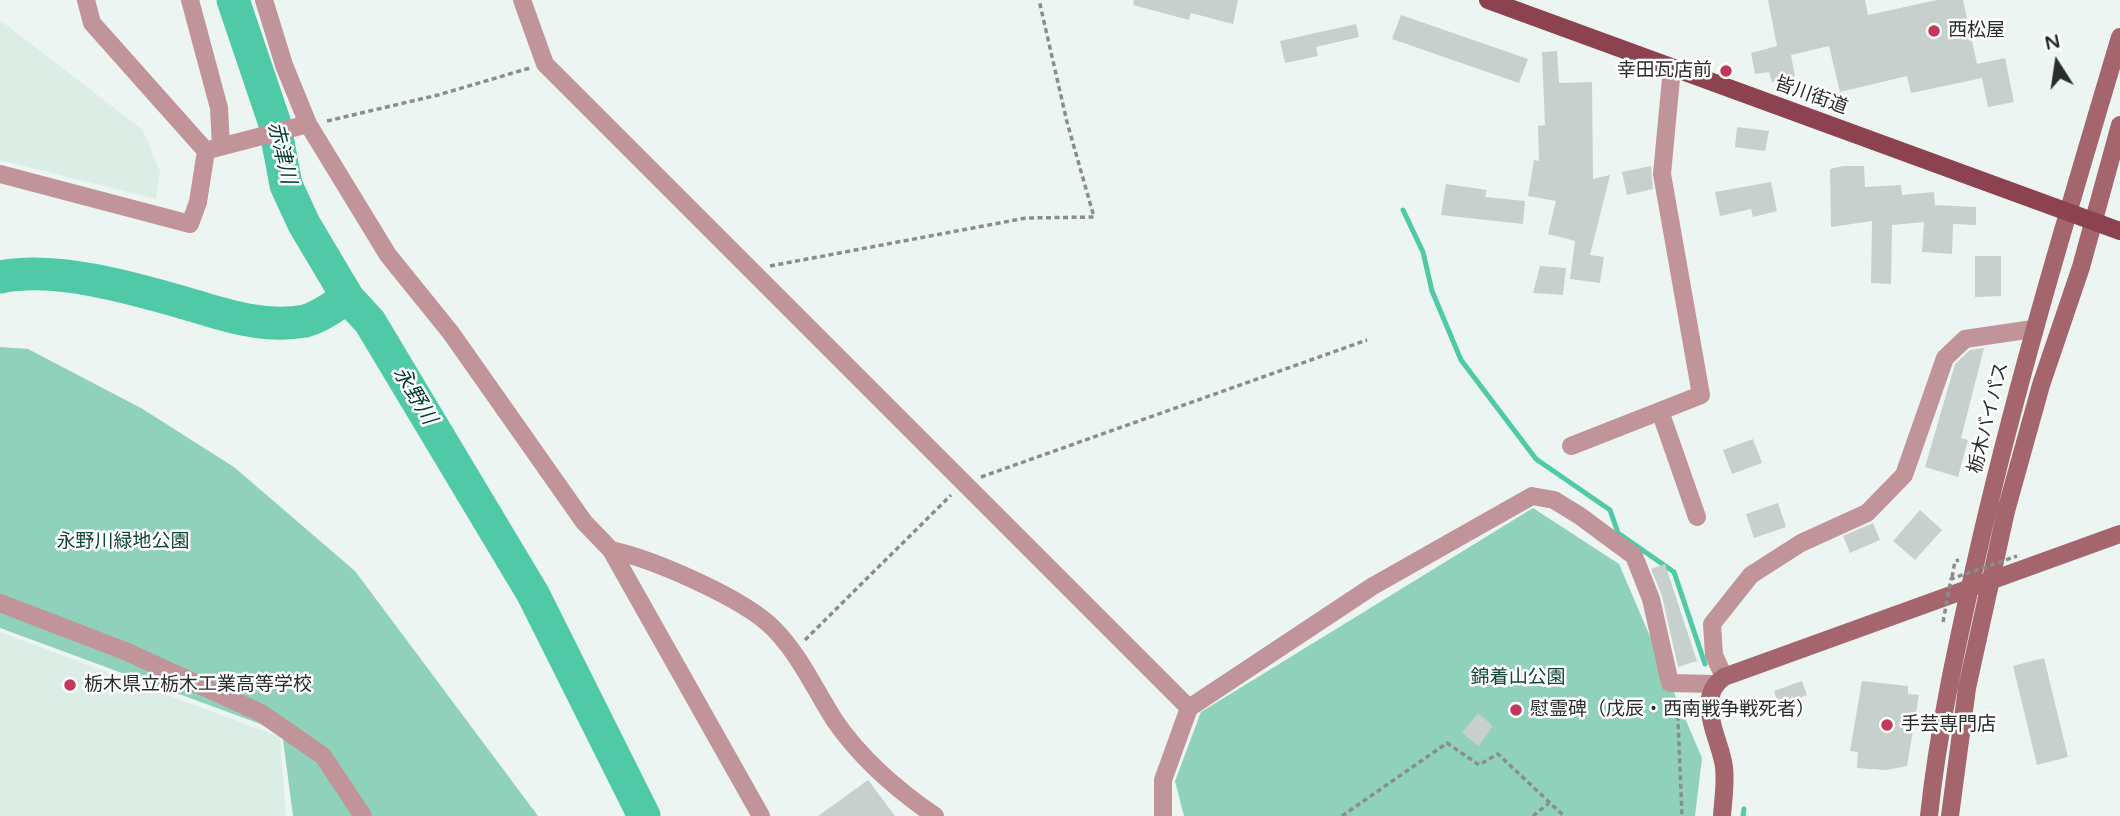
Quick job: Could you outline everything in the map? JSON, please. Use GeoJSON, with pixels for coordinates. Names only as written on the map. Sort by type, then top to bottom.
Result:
{"type":"FeatureCollection","features":[{"type":"Feature","properties":{"kind":"main road","name":"皆川街道"},"geometry":{"type":"LineString","coordinates":[[1488,0],[2120,231]]}},
{"type":"Feature","properties":{"kind":"main road","name":"栃木バイパス"},"geometry":{"type":"LineString","coordinates":[[1928,816],[1947,692],[1970,588],[2034,329],[2120,37]]}},
{"type":"Feature","properties":{"kind":"main road","name":"栃木バイパス"},"geometry":{"type":"LineString","coordinates":[[1950,816],[1967,688],[2006,511],[2041,385],[2116,156],[2120,125]]}},
{"type":"Feature","properties":{"kind":"main road"},"geometry":{"type":"LineString","coordinates":[[1722,816],[1724,770],[1708,700],[1719,680],[2120,534]]}},
{"type":"Feature","properties":{"kind":"street"},"geometry":{"type":"LineString","coordinates":[[86,0],[92,23],[213,149]]}},
{"type":"Feature","properties":{"kind":"street"},"geometry":{"type":"LineString","coordinates":[[0,174],[190,224],[213,149],[219,108],[190,0]]}},
{"type":"Feature","properties":{"kind":"street"},"geometry":{"type":"LineString","coordinates":[[264,0],[304,125],[388,255],[451,333],[583,523],[611,550],[761,816]]}},
{"type":"Feature","properties":{"kind":"street"},"geometry":{"type":"LineString","coordinates":[[522,0],[545,64],[962,484],[1067,583],[1189,708]]}},
{"type":"Feature","properties":{"kind":"street"},"geometry":{"type":"LineString","coordinates":[[1571,446],[1701,395],[1662,174],[1672,68]]}},
{"type":"Feature","properties":{"kind":"street"},"geometry":{"type":"LineString","coordinates":[[213,149],[304,125]]}},
{"type":"Feature","properties":{"kind":"street"},"geometry":{"type":"LineString","coordinates":[[1163,816],[1163,780],[1189,708],[1373,586],[1532,496],[1562,505],[1634,556],[1651,600],[1670,683],[1719,680],[1712,624],[1751,575],[1801,543],[1867,513],[1904,475],[1945,358],[1965,339],[2034,329]]}},
{"type":"Feature","properties":{"kind":"street"},"geometry":{"type":"LineString","coordinates":[[1660,411],[1697,517]]}},
{"type":"Feature","properties":{"kind":"street"},"geometry":{"type":"LineString","coordinates":[[611,550],[637,556],[747,609],[772,627],[793,651],[835,721],[859,753],[905,795],[935,816]]}},
{"type":"Feature","properties":{"kind":"street"},"geometry":{"type":"LineString","coordinates":[[0,603],[125,651],[261,713],[323,756],[363,816]]}},
{"type":"Feature","properties":{"kind":"path"},"geometry":{"type":"LineString","coordinates":[[751,269],[1026,218],[1094,217],[1067,121],[1039,0]]}},
{"type":"Feature","properties":{"kind":"path"},"geometry":{"type":"LineString","coordinates":[[304,125],[438,95],[545,64]]}},
{"type":"Feature","properties":{"kind":"path"},"geometry":{"type":"LineString","coordinates":[[793,651],[962,484],[1367,340]]}},
{"type":"Feature","properties":{"kind":"path"},"geometry":{"type":"LineString","coordinates":[[2014,547],[2017,556]]}},
{"type":"Feature","properties":{"kind":"path"},"geometry":{"type":"LineString","coordinates":[[1942,632],[1955,561],[1959,560],[1961,551]]}},
{"type":"Feature","properties":{"kind":"path"},"geometry":{"type":"LineString","coordinates":[[1940,583],[2028,552]]}},
{"type":"Feature","properties":{"kind":"path"},"geometry":{"type":"LineString","coordinates":[[1936,620],[1943,622]]}},
{"type":"Feature","properties":{"kind":"path"},"geometry":{"type":"LineString","coordinates":[[1682,816],[1678,720],[1683,684]]}},
{"type":"Feature","properties":{"kind":"path"},"geometry":{"type":"LineString","coordinates":[[1342,816],[1447,743],[1479,765],[1498,754],[1564,816]]}},
{"type":"Feature","properties":{"kind":"path"},"geometry":{"type":"LineString","coordinates":[[1534,816],[1549,803]]}},
{"type":"Feature","properties":{"kind":"shaded area"},"geometry":{"type":"Polygon","coordinates":[[[0,20],[143,130],[160,172],[156,199],[0,160],[0,20]]]}},
{"type":"Feature","properties":{"kind":"shaded area","name":"栃木県立栃木工業高等学校"},"geometry":{"type":"Polygon","coordinates":[[[0,632],[280,737],[286,816],[0,816],[0,632]]]}},
{"type":"Feature","properties":{"kind":"green space","name":"永野川緑地公園"},"geometry":{"type":"Polygon","coordinates":[[[0,347],[28,349],[141,408],[234,467],[355,571],[538,816],[293,816],[282,732],[0,628],[0,347]]]}},
{"type":"Feature","properties":{"kind":"green space","name":"錦着山公園"},"geometry":{"type":"Polygon","coordinates":[[[1533,508],[1619,564],[1702,758],[1695,816],[1184,816],[1175,781],[1201,712],[1533,508]]]}},
{"type":"Feature","properties":{"kind":"building"},"geometry":{"type":"Polygon","coordinates":[[[1134,0],[1238,0],[1233,24],[1191,13],[1189,20],[1133,5],[1134,0]]]}},
{"type":"Feature","properties":{"kind":"building"},"geometry":{"type":"Polygon","coordinates":[[[1768,0],[1865,0],[1868,15],[1937,0],[1963,0],[1977,64],[2005,58],[2014,102],[1988,107],[1982,78],[1911,93],[1907,76],[1840,92],[1829,46],[1791,55],[1795,76],[1772,82],[1769,72],[1755,74],[1751,53],[1777,46],[1768,0]]]}},
{"type":"Feature","properties":{"kind":"building"},"geometry":{"type":"Polygon","coordinates":[[[1401,15],[1528,59],[1519,83],[1392,39],[1401,15]]]}},
{"type":"Feature","properties":{"kind":"building"},"geometry":{"type":"Polygon","coordinates":[[[1356,24],[1359,37],[1316,47],[1318,56],[1285,63],[1280,41],[1356,24]]]}},
{"type":"Feature","properties":{"kind":"building"},"geometry":{"type":"Polygon","coordinates":[[[1557,51],[1559,83],[1592,82],[1593,179],[1610,175],[1590,255],[1604,257],[1600,283],[1570,279],[1575,241],[1548,234],[1556,201],[1528,196],[1534,160],[1539,161],[1538,126],[1545,125],[1542,52],[1557,51]]]}},
{"type":"Feature","properties":{"kind":"building"},"geometry":{"type":"Polygon","coordinates":[[[1737,127],[1769,131],[1765,151],[1735,147],[1737,127]]]}},
{"type":"Feature","properties":{"kind":"building"},"geometry":{"type":"Polygon","coordinates":[[[1651,166],[1653,189],[1627,195],[1622,172],[1651,166]]]}},
{"type":"Feature","properties":{"kind":"building"},"geometry":{"type":"Polygon","coordinates":[[[1864,166],[1865,187],[1901,185],[1902,195],[1934,192],[1935,205],[1976,207],[1976,225],[1953,224],[1952,254],[1922,252],[1924,222],[1892,225],[1891,284],[1871,283],[1872,221],[1831,227],[1830,169],[1864,166]]]}},
{"type":"Feature","properties":{"kind":"building"},"geometry":{"type":"Polygon","coordinates":[[[1771,182],[1777,211],[1753,217],[1751,209],[1720,216],[1715,192],[1771,182]]]}},
{"type":"Feature","properties":{"kind":"building"},"geometry":{"type":"Polygon","coordinates":[[[1446,184],[1487,190],[1485,197],[1525,201],[1523,224],[1441,215],[1446,184]]]}},
{"type":"Feature","properties":{"kind":"building"},"geometry":{"type":"Polygon","coordinates":[[[1975,256],[2001,256],[2001,296],[1975,297],[1975,256]]]}},
{"type":"Feature","properties":{"kind":"building"},"geometry":{"type":"Polygon","coordinates":[[[1540,266],[1566,268],[1563,295],[1533,293],[1540,266]]]}},
{"type":"Feature","properties":{"kind":"building"},"geometry":{"type":"Polygon","coordinates":[[[1984,348],[1961,438],[1968,440],[1958,477],[1925,467],[1955,364],[1970,350],[1984,348]]]}},
{"type":"Feature","properties":{"kind":"building"},"geometry":{"type":"Polygon","coordinates":[[[1753,439],[1762,463],[1732,474],[1723,450],[1753,439]]]}},
{"type":"Feature","properties":{"kind":"building"},"geometry":{"type":"Polygon","coordinates":[[[1778,503],[1786,527],[1754,538],[1746,514],[1778,503]]]}},
{"type":"Feature","properties":{"kind":"building"},"geometry":{"type":"Polygon","coordinates":[[[1920,510],[1942,530],[1915,560],[1893,541],[1920,510]]]}},
{"type":"Feature","properties":{"kind":"building"},"geometry":{"type":"Polygon","coordinates":[[[1873,523],[1880,540],[1850,553],[1843,536],[1873,523]]]}},
{"type":"Feature","properties":{"kind":"building"},"geometry":{"type":"Polygon","coordinates":[[[1665,564],[1697,661],[1678,667],[1662,596],[1651,569],[1665,564]]]}},
{"type":"Feature","properties":{"kind":"building"},"geometry":{"type":"Polygon","coordinates":[[[2044,658],[2068,757],[2037,765],[2013,666],[2044,658]]]}},
{"type":"Feature","properties":{"kind":"building"},"geometry":{"type":"Polygon","coordinates":[[[1802,681],[1807,695],[1779,706],[1774,691],[1802,681]]]}},
{"type":"Feature","properties":{"kind":"building"},"geometry":{"type":"Polygon","coordinates":[[[1862,681],[1908,686],[1908,694],[1919,695],[1907,766],[1886,770],[1857,768],[1858,752],[1850,751],[1862,681]]]}},
{"type":"Feature","properties":{"kind":"building"},"geometry":{"type":"Polygon","coordinates":[[[1478,713],[1493,726],[1479,746],[1462,733],[1478,713]]]}},
{"type":"Feature","properties":{"kind":"building"},"geometry":{"type":"Polygon","coordinates":[[[868,780],[895,816],[818,816],[868,780]]]}},
{"type":"Feature","properties":{"kind":"waterway","name":"永野川"},"geometry":{"type":"LineString","coordinates":[[233,0],[274,121],[286,185],[304,224],[348,298],[370,322],[533,594],[644,816]]}},
{"type":"Feature","properties":{"kind":"waterway"},"geometry":{"type":"LineString","coordinates":[[1403,210],[1423,252],[1432,291],[1461,360],[1536,459],[1610,510],[1618,533],[1674,572],[1705,664]]}},
{"type":"Feature","properties":{"kind":"waterway","name":"永野川"},"geometry":{"type":"LineString","coordinates":[[0,277],[47,274],[98,281],[235,317],[277,323],[305,321],[348,298]]}},
{"type":"Feature","properties":{"kind":"waterway"},"geometry":{"type":"LineString","coordinates":[[1743,816],[1744,809]]}},
{"type":"Feature","properties":{"kind":"place","name":"西松屋"},"geometry":{"type":"Point","coordinates":[1934,31]}},
{"type":"Feature","properties":{"kind":"place","name":"幸田瓦店前"},"geometry":{"type":"Point","coordinates":[1726,71]}},
{"type":"Feature","properties":{"kind":"place","name":"栃木県立栃木工業高等学校"},"geometry":{"type":"Point","coordinates":[70,685]}},
{"type":"Feature","properties":{"kind":"place","name":"慰霊碑（戊辰・西南戦争戦死者）"},"geometry":{"type":"Point","coordinates":[1516,710]}},
{"type":"Feature","properties":{"kind":"place","name":"手芸専門店"},"geometry":{"type":"Point","coordinates":[1887,725]}},
{"type":"Feature","properties":{"kind":"water label","name":"赤津川"},"geometry":{"type":"Point","coordinates":[281,153]}}]}
